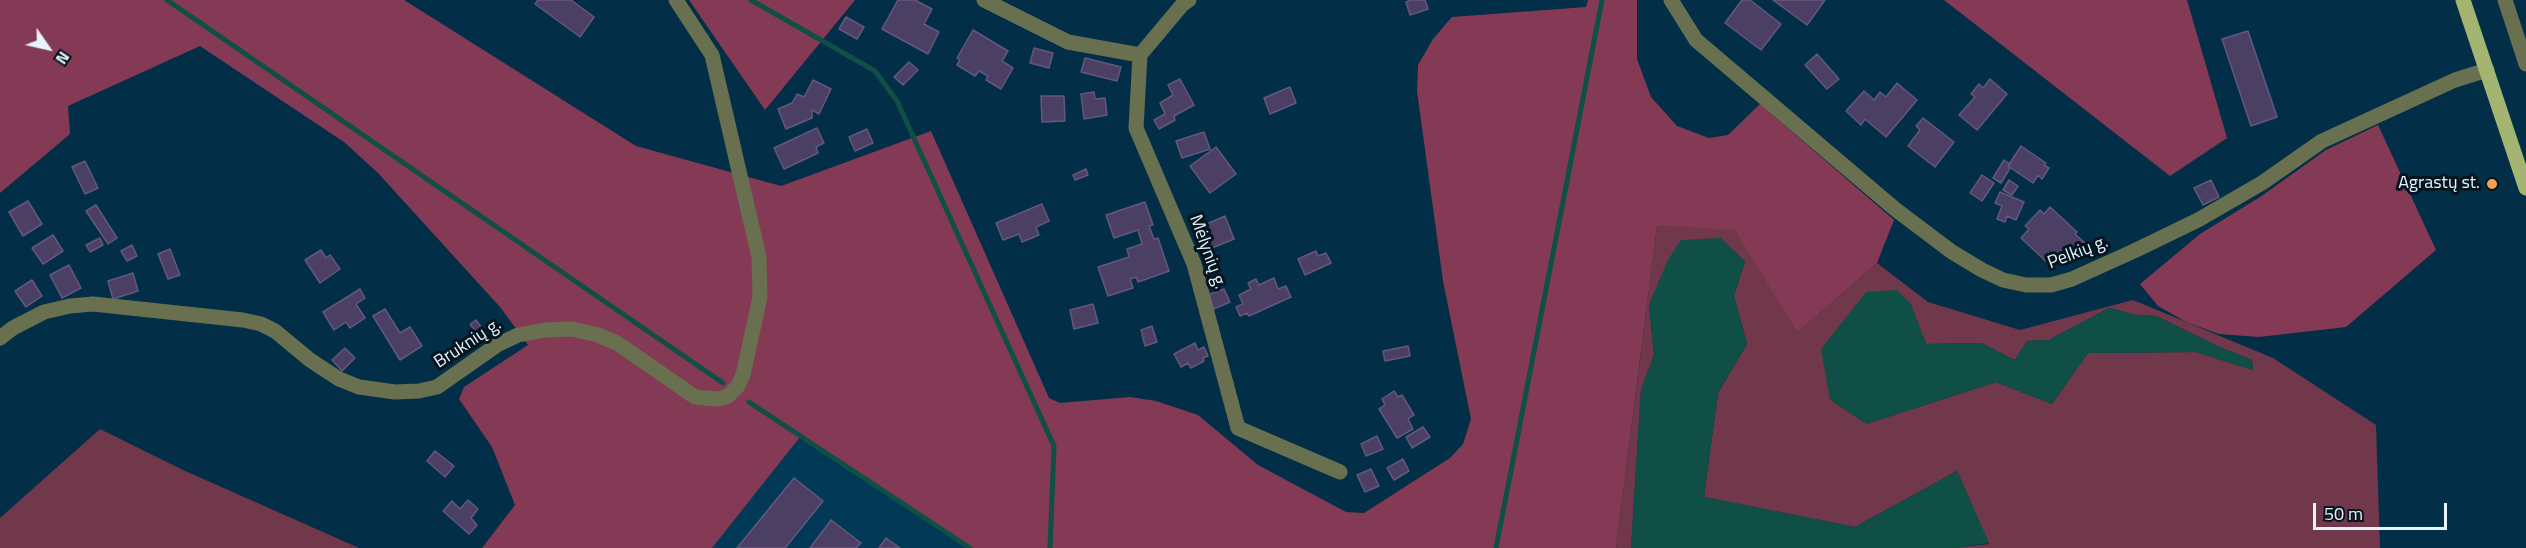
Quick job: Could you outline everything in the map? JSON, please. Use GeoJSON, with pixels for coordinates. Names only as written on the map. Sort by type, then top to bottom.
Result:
{"type":"FeatureCollection","features":[{"type":"Feature","properties":{"kind":"main road"},"geometry":{"type":"LineString","coordinates":[[2463,0],[2526,188]]}},
{"type":"Feature","properties":{"kind":"street","name":"Bruknių g."},"geometry":{"type":"LineString","coordinates":[[0,338],[13,328],[44,312],[93,304],[243,320],[261,324],[275,331],[310,360],[339,379],[359,387],[395,392],[419,391],[437,387],[497,345],[518,335],[545,330],[572,330],[598,335],[617,343],[695,397],[718,399],[728,396],[738,386],[743,375],[758,308],[761,279],[759,257],[712,55],[676,0]]}},
{"type":"Feature","properties":{"kind":"street"},"geometry":{"type":"LineString","coordinates":[[984,0],[1068,42],[1140,55],[1182,5],[1189,0]]}},
{"type":"Feature","properties":{"kind":"street","name":"Pelkių g."},"geometry":{"type":"LineString","coordinates":[[1671,0],[1696,40],[1895,209],[1952,252],[1982,270],[2004,280],[2026,285],[2051,285],[2072,279],[2134,251],[2207,215],[2262,183],[2322,141],[2455,80],[2487,70]]}},
{"type":"Feature","properties":{"kind":"street"},"geometry":{"type":"LineString","coordinates":[[2505,0],[2526,64]]}},
{"type":"Feature","properties":{"kind":"street","name":"Mėlynių g."},"geometry":{"type":"LineString","coordinates":[[1140,55],[1136,128],[1194,264],[1238,428],[1340,472]]}},
{"type":"Feature","properties":{"kind":"shaded area"},"geometry":{"type":"Polygon","coordinates":[[[0,0],[404,0],[636,146],[781,186],[931,131],[1049,398],[1060,403],[1130,397],[1156,401],[1198,415],[1258,465],[1346,512],[1364,513],[1450,458],[1463,444],[1471,419],[1443,281],[1417,91],[1418,65],[1433,39],[1452,17],[1586,7],[1588,0],[1637,0],[1637,59],[1651,97],[1677,126],[1709,138],[1728,135],[1760,104],[1894,220],[1877,263],[1797,333],[1735,230],[1657,226],[1616,548],[967,548],[800,437],[712,548],[482,548],[515,505],[492,447],[459,399],[464,387],[528,345],[500,307],[378,173],[344,142],[200,46],[68,106],[70,134],[0,193],[0,0]]]}},
{"type":"Feature","properties":{"kind":"shaded area"},"geometry":{"type":"Polygon","coordinates":[[[689,0],[855,0],[765,110],[689,0]]]}},
{"type":"Feature","properties":{"kind":"shaded area"},"geometry":{"type":"Polygon","coordinates":[[[1944,0],[2187,0],[2227,138],[2170,176],[1944,0]]]}},
{"type":"Feature","properties":{"kind":"shaded area"},"geometry":{"type":"Polygon","coordinates":[[[2378,125],[2436,250],[2346,327],[2259,337],[2219,334],[2186,322],[2158,306],[2140,284],[2200,234],[2260,197],[2326,150],[2378,125]]]}},
{"type":"Feature","properties":{"kind":"shaded area"},"geometry":{"type":"Polygon","coordinates":[[[1657,226],[1735,229],[1797,333],[1877,263],[1928,302],[2020,330],[2133,300],[2273,358],[2376,425],[2380,548],[1953,548],[1989,544],[1957,471],[1855,527],[1704,497],[1718,393],[1747,344],[1734,296],[1745,261],[1649,304],[1654,355],[1641,390],[1631,548],[1616,548],[1657,226]],[[1910,303],[1866,424],[1996,382],[2052,404],[2088,353],[2196,352],[2253,370],[2252,360],[2217,346],[2156,316],[2136,315],[2109,308],[2049,340],[2027,341],[2015,360],[1981,343],[1926,344],[1910,303]]]}},
{"type":"Feature","properties":{"kind":"shaded area"},"geometry":{"type":"Polygon","coordinates":[[[1721,238],[1745,261],[1734,296],[1747,344],[1718,393],[1704,497],[1855,527],[1957,471],[1989,543],[1953,548],[1631,548],[1641,390],[1654,355],[1649,304],[1668,260],[1681,240],[1721,238]]]}},
{"type":"Feature","properties":{"kind":"shaded area"},"geometry":{"type":"Polygon","coordinates":[[[1897,290],[1910,303],[1926,344],[1981,343],[2015,360],[2027,341],[2049,340],[2109,308],[2136,315],[2156,316],[2217,346],[2252,360],[2253,370],[2196,352],[2088,353],[2052,404],[1996,382],[1866,424],[1830,400],[1821,349],[1866,292],[1897,290]]]}},
{"type":"Feature","properties":{"kind":"shaded area"},"geometry":{"type":"Polygon","coordinates":[[[100,429],[183,470],[359,548],[0,548],[0,518],[100,429]]]}},
{"type":"Feature","properties":{"kind":"shaded area"},"geometry":{"type":"Polygon","coordinates":[[[800,436],[967,548],[712,548],[800,436]]]}},
{"type":"Feature","properties":{"kind":"building"},"geometry":{"type":"Polygon","coordinates":[[[538,0],[571,0],[594,17],[580,37],[535,4],[538,0]]]}},
{"type":"Feature","properties":{"kind":"building"},"geometry":{"type":"Polygon","coordinates":[[[898,0],[915,0],[932,9],[924,24],[939,32],[928,54],[882,29],[898,0]]]}},
{"type":"Feature","properties":{"kind":"building"},"geometry":{"type":"Polygon","coordinates":[[[1425,0],[1428,9],[1410,15],[1406,2],[1425,0]]]}},
{"type":"Feature","properties":{"kind":"building"},"geometry":{"type":"Polygon","coordinates":[[[1742,0],[1750,0],[1781,24],[1761,50],[1725,23],[1742,0]]]}},
{"type":"Feature","properties":{"kind":"building"},"geometry":{"type":"Polygon","coordinates":[[[1773,0],[1825,0],[1807,25],[1773,0]]]}},
{"type":"Feature","properties":{"kind":"building"},"geometry":{"type":"Polygon","coordinates":[[[846,17],[864,27],[857,39],[839,29],[846,17]]]}},
{"type":"Feature","properties":{"kind":"building"},"geometry":{"type":"Polygon","coordinates":[[[973,30],[1008,51],[1002,61],[1013,68],[1001,89],[986,80],[988,76],[979,71],[975,76],[957,65],[960,60],[957,58],[973,30]]]}},
{"type":"Feature","properties":{"kind":"building"},"geometry":{"type":"Polygon","coordinates":[[[2248,31],[2277,117],[2251,126],[2222,39],[2248,31]]]}},
{"type":"Feature","properties":{"kind":"building"},"geometry":{"type":"Polygon","coordinates":[[[1034,48],[1053,53],[1049,68],[1030,63],[1034,48]]]}},
{"type":"Feature","properties":{"kind":"building"},"geometry":{"type":"Polygon","coordinates":[[[1817,54],[1839,79],[1827,89],[1805,65],[1817,54]]]}},
{"type":"Feature","properties":{"kind":"building"},"geometry":{"type":"Polygon","coordinates":[[[1085,58],[1121,67],[1117,81],[1081,72],[1085,58]]]}},
{"type":"Feature","properties":{"kind":"building"},"geometry":{"type":"Polygon","coordinates":[[[909,62],[918,70],[903,85],[894,77],[909,62]]]}},
{"type":"Feature","properties":{"kind":"building"},"geometry":{"type":"Polygon","coordinates":[[[1180,79],[1194,105],[1174,116],[1175,120],[1159,129],[1154,120],[1165,114],[1160,103],[1173,95],[1168,85],[1180,79]]]}},
{"type":"Feature","properties":{"kind":"building"},"geometry":{"type":"Polygon","coordinates":[[[1990,79],[2007,94],[1977,130],[1959,115],[1975,97],[1971,94],[1979,84],[1983,88],[1990,79]]]}},
{"type":"Feature","properties":{"kind":"building"},"geometry":{"type":"Polygon","coordinates":[[[813,80],[831,89],[819,114],[812,110],[812,118],[786,129],[778,109],[792,103],[797,94],[804,97],[813,80]]]}},
{"type":"Feature","properties":{"kind":"building"},"geometry":{"type":"Polygon","coordinates":[[[1897,83],[1917,100],[1886,137],[1865,119],[1861,125],[1846,111],[1864,91],[1874,100],[1880,92],[1886,97],[1897,83]]]}},
{"type":"Feature","properties":{"kind":"building"},"geometry":{"type":"Polygon","coordinates":[[[1290,87],[1296,103],[1270,114],[1264,98],[1290,87]]]}},
{"type":"Feature","properties":{"kind":"building"},"geometry":{"type":"Polygon","coordinates":[[[1094,92],[1095,99],[1105,98],[1107,115],[1084,119],[1081,94],[1094,92]]]}},
{"type":"Feature","properties":{"kind":"building"},"geometry":{"type":"Polygon","coordinates":[[[1041,96],[1064,96],[1065,121],[1042,122],[1041,96]]]}},
{"type":"Feature","properties":{"kind":"building"},"geometry":{"type":"Polygon","coordinates":[[[1923,118],[1954,142],[1935,167],[1908,146],[1920,130],[1916,126],[1923,118]]]}},
{"type":"Feature","properties":{"kind":"building"},"geometry":{"type":"Polygon","coordinates":[[[817,128],[824,143],[816,147],[818,153],[784,169],[774,148],[817,128]]]}},
{"type":"Feature","properties":{"kind":"building"},"geometry":{"type":"Polygon","coordinates":[[[867,129],[873,143],[855,151],[849,137],[867,129]]]}},
{"type":"Feature","properties":{"kind":"building"},"geometry":{"type":"Polygon","coordinates":[[[1204,132],[1210,149],[1182,158],[1176,141],[1204,132]]]}},
{"type":"Feature","properties":{"kind":"building"},"geometry":{"type":"Polygon","coordinates":[[[2021,146],[2046,163],[2044,165],[2049,168],[2042,179],[2038,175],[2033,183],[2008,166],[2021,146]]]}},
{"type":"Feature","properties":{"kind":"building"},"geometry":{"type":"Polygon","coordinates":[[[1216,147],[1236,174],[1210,193],[1190,166],[1216,147]]]}},
{"type":"Feature","properties":{"kind":"building"},"geometry":{"type":"Polygon","coordinates":[[[2004,160],[2010,164],[2008,166],[2010,168],[2001,183],[1993,178],[2004,160]]]}},
{"type":"Feature","properties":{"kind":"building"},"geometry":{"type":"Polygon","coordinates":[[[85,161],[98,188],[85,194],[72,167],[85,161]]]}},
{"type":"Feature","properties":{"kind":"building"},"geometry":{"type":"Polygon","coordinates":[[[1086,169],[1088,175],[1075,180],[1073,175],[1086,169]]]}},
{"type":"Feature","properties":{"kind":"building"},"geometry":{"type":"Polygon","coordinates":[[[1982,175],[1994,183],[1982,201],[1970,193],[1982,175]]]}},
{"type":"Feature","properties":{"kind":"building"},"geometry":{"type":"Polygon","coordinates":[[[2009,180],[2018,186],[2012,195],[2003,190],[2009,180]]]}},
{"type":"Feature","properties":{"kind":"building"},"geometry":{"type":"Polygon","coordinates":[[[2211,180],[2219,197],[2203,205],[2194,188],[2211,180]]]}},
{"type":"Feature","properties":{"kind":"building"},"geometry":{"type":"Polygon","coordinates":[[[2000,192],[2024,202],[2016,220],[2007,216],[2005,222],[1997,219],[2002,206],[1995,203],[2000,192]]]}},
{"type":"Feature","properties":{"kind":"building"},"geometry":{"type":"Polygon","coordinates":[[[28,201],[42,224],[23,236],[9,212],[28,201]]]}},
{"type":"Feature","properties":{"kind":"building"},"geometry":{"type":"Polygon","coordinates":[[[1145,202],[1153,225],[1149,226],[1154,239],[1158,238],[1169,271],[1138,282],[1136,277],[1130,279],[1133,288],[1108,296],[1098,267],[1129,257],[1127,249],[1142,244],[1138,230],[1114,238],[1106,215],[1145,202]]]}},
{"type":"Feature","properties":{"kind":"building"},"geometry":{"type":"Polygon","coordinates":[[[1042,204],[1049,221],[1036,227],[1039,235],[1022,242],[1019,234],[1003,240],[996,223],[1042,204]]]}},
{"type":"Feature","properties":{"kind":"building"},"geometry":{"type":"Polygon","coordinates":[[[96,205],[117,238],[108,244],[86,211],[96,205]]]}},
{"type":"Feature","properties":{"kind":"building"},"geometry":{"type":"Polygon","coordinates":[[[2050,207],[2077,232],[2075,234],[2086,244],[2076,255],[2068,248],[2051,266],[2021,238],[2029,229],[2025,226],[2040,210],[2044,214],[2050,207]]]}},
{"type":"Feature","properties":{"kind":"building"},"geometry":{"type":"Polygon","coordinates":[[[1225,216],[1234,239],[1202,252],[1193,230],[1225,216]]]}},
{"type":"Feature","properties":{"kind":"building"},"geometry":{"type":"Polygon","coordinates":[[[53,235],[63,251],[43,264],[32,248],[53,235]]]}},
{"type":"Feature","properties":{"kind":"building"},"geometry":{"type":"Polygon","coordinates":[[[100,238],[103,245],[90,252],[86,245],[100,238]]]}},
{"type":"Feature","properties":{"kind":"building"},"geometry":{"type":"Polygon","coordinates":[[[132,245],[137,256],[127,261],[121,251],[132,245]]]}},
{"type":"Feature","properties":{"kind":"building"},"geometry":{"type":"Polygon","coordinates":[[[170,249],[180,275],[168,279],[158,254],[170,249]]]}},
{"type":"Feature","properties":{"kind":"building"},"geometry":{"type":"Polygon","coordinates":[[[321,250],[326,258],[330,255],[340,269],[320,283],[305,260],[321,250]]]}},
{"type":"Feature","properties":{"kind":"building"},"geometry":{"type":"Polygon","coordinates":[[[1316,251],[1318,256],[1326,253],[1331,263],[1305,275],[1298,259],[1316,251]]]}},
{"type":"Feature","properties":{"kind":"building"},"geometry":{"type":"Polygon","coordinates":[[[69,265],[81,288],[62,298],[50,275],[69,265]]]}},
{"type":"Feature","properties":{"kind":"building"},"geometry":{"type":"Polygon","coordinates":[[[133,273],[138,291],[113,299],[108,281],[133,273]]]}},
{"type":"Feature","properties":{"kind":"building"},"geometry":{"type":"Polygon","coordinates":[[[1274,278],[1278,289],[1286,286],[1291,297],[1249,316],[1247,313],[1240,316],[1236,307],[1243,304],[1239,295],[1251,289],[1248,283],[1256,279],[1259,285],[1274,278]]]}},
{"type":"Feature","properties":{"kind":"building"},"geometry":{"type":"Polygon","coordinates":[[[32,280],[42,296],[26,307],[15,291],[32,280]]]}},
{"type":"Feature","properties":{"kind":"building"},"geometry":{"type":"Polygon","coordinates":[[[360,289],[365,298],[356,304],[365,318],[350,328],[346,322],[334,330],[323,312],[360,289]]]}},
{"type":"Feature","properties":{"kind":"building"},"geometry":{"type":"Polygon","coordinates":[[[1224,289],[1230,302],[1214,309],[1208,295],[1224,289]]]}},
{"type":"Feature","properties":{"kind":"building"},"geometry":{"type":"Polygon","coordinates":[[[1093,304],[1098,323],[1074,329],[1070,310],[1093,304]]]}},
{"type":"Feature","properties":{"kind":"building"},"geometry":{"type":"Polygon","coordinates":[[[385,309],[400,333],[410,327],[422,346],[400,360],[373,316],[385,309]]]}},
{"type":"Feature","properties":{"kind":"building"},"geometry":{"type":"Polygon","coordinates":[[[476,320],[483,330],[477,334],[470,324],[476,320]]]}},
{"type":"Feature","properties":{"kind":"building"},"geometry":{"type":"Polygon","coordinates":[[[1152,326],[1157,342],[1145,346],[1141,330],[1152,326]]]}},
{"type":"Feature","properties":{"kind":"building"},"geometry":{"type":"Polygon","coordinates":[[[1195,343],[1198,350],[1204,347],[1208,356],[1191,368],[1188,363],[1181,367],[1174,354],[1195,343]]]}},
{"type":"Feature","properties":{"kind":"building"},"geometry":{"type":"Polygon","coordinates":[[[1408,346],[1410,356],[1385,361],[1383,351],[1408,346]]]}},
{"type":"Feature","properties":{"kind":"building"},"geometry":{"type":"Polygon","coordinates":[[[345,348],[355,358],[342,371],[332,360],[345,348]]]}},
{"type":"Feature","properties":{"kind":"building"},"geometry":{"type":"Polygon","coordinates":[[[1394,391],[1398,397],[1402,395],[1414,415],[1408,419],[1413,429],[1397,438],[1379,409],[1385,405],[1382,399],[1394,391]]]}},
{"type":"Feature","properties":{"kind":"building"},"geometry":{"type":"Polygon","coordinates":[[[1423,427],[1430,437],[1412,448],[1406,437],[1423,427]]]}},
{"type":"Feature","properties":{"kind":"building"},"geometry":{"type":"Polygon","coordinates":[[[1377,436],[1383,449],[1366,456],[1361,444],[1377,436]]]}},
{"type":"Feature","properties":{"kind":"building"},"geometry":{"type":"Polygon","coordinates":[[[435,451],[454,466],[445,477],[427,461],[435,451]]]}},
{"type":"Feature","properties":{"kind":"building"},"geometry":{"type":"Polygon","coordinates":[[[1403,459],[1409,471],[1394,480],[1387,468],[1403,459]]]}},
{"type":"Feature","properties":{"kind":"building"},"geometry":{"type":"Polygon","coordinates":[[[1371,469],[1379,486],[1365,492],[1357,475],[1371,469]]]}},
{"type":"Feature","properties":{"kind":"building"},"geometry":{"type":"Polygon","coordinates":[[[794,478],[823,501],[785,548],[737,548],[794,478]]]}},
{"type":"Feature","properties":{"kind":"building"},"geometry":{"type":"Polygon","coordinates":[[[468,500],[478,509],[471,518],[477,525],[469,534],[443,511],[452,501],[460,509],[468,500]]]}},
{"type":"Feature","properties":{"kind":"building"},"geometry":{"type":"Polygon","coordinates":[[[831,520],[861,543],[856,548],[810,548],[831,520]]]}},
{"type":"Feature","properties":{"kind":"building"},"geometry":{"type":"Polygon","coordinates":[[[886,538],[900,548],[879,548],[886,538]]]}},
{"type":"Feature","properties":{"kind":"waterway"},"geometry":{"type":"LineString","coordinates":[[167,0],[723,383]]}},
{"type":"Feature","properties":{"kind":"waterway"},"geometry":{"type":"LineString","coordinates":[[751,0],[875,71],[897,101],[1054,446],[1050,548]]}},
{"type":"Feature","properties":{"kind":"waterway"},"geometry":{"type":"LineString","coordinates":[[1496,548],[1602,0]]}},
{"type":"Feature","properties":{"kind":"waterway"},"geometry":{"type":"LineString","coordinates":[[749,402],[970,548]]}},
{"type":"Feature","properties":{"kind":"place","name":"Agrastų st."},"geometry":{"type":"Point","coordinates":[2492,184]}}]}
